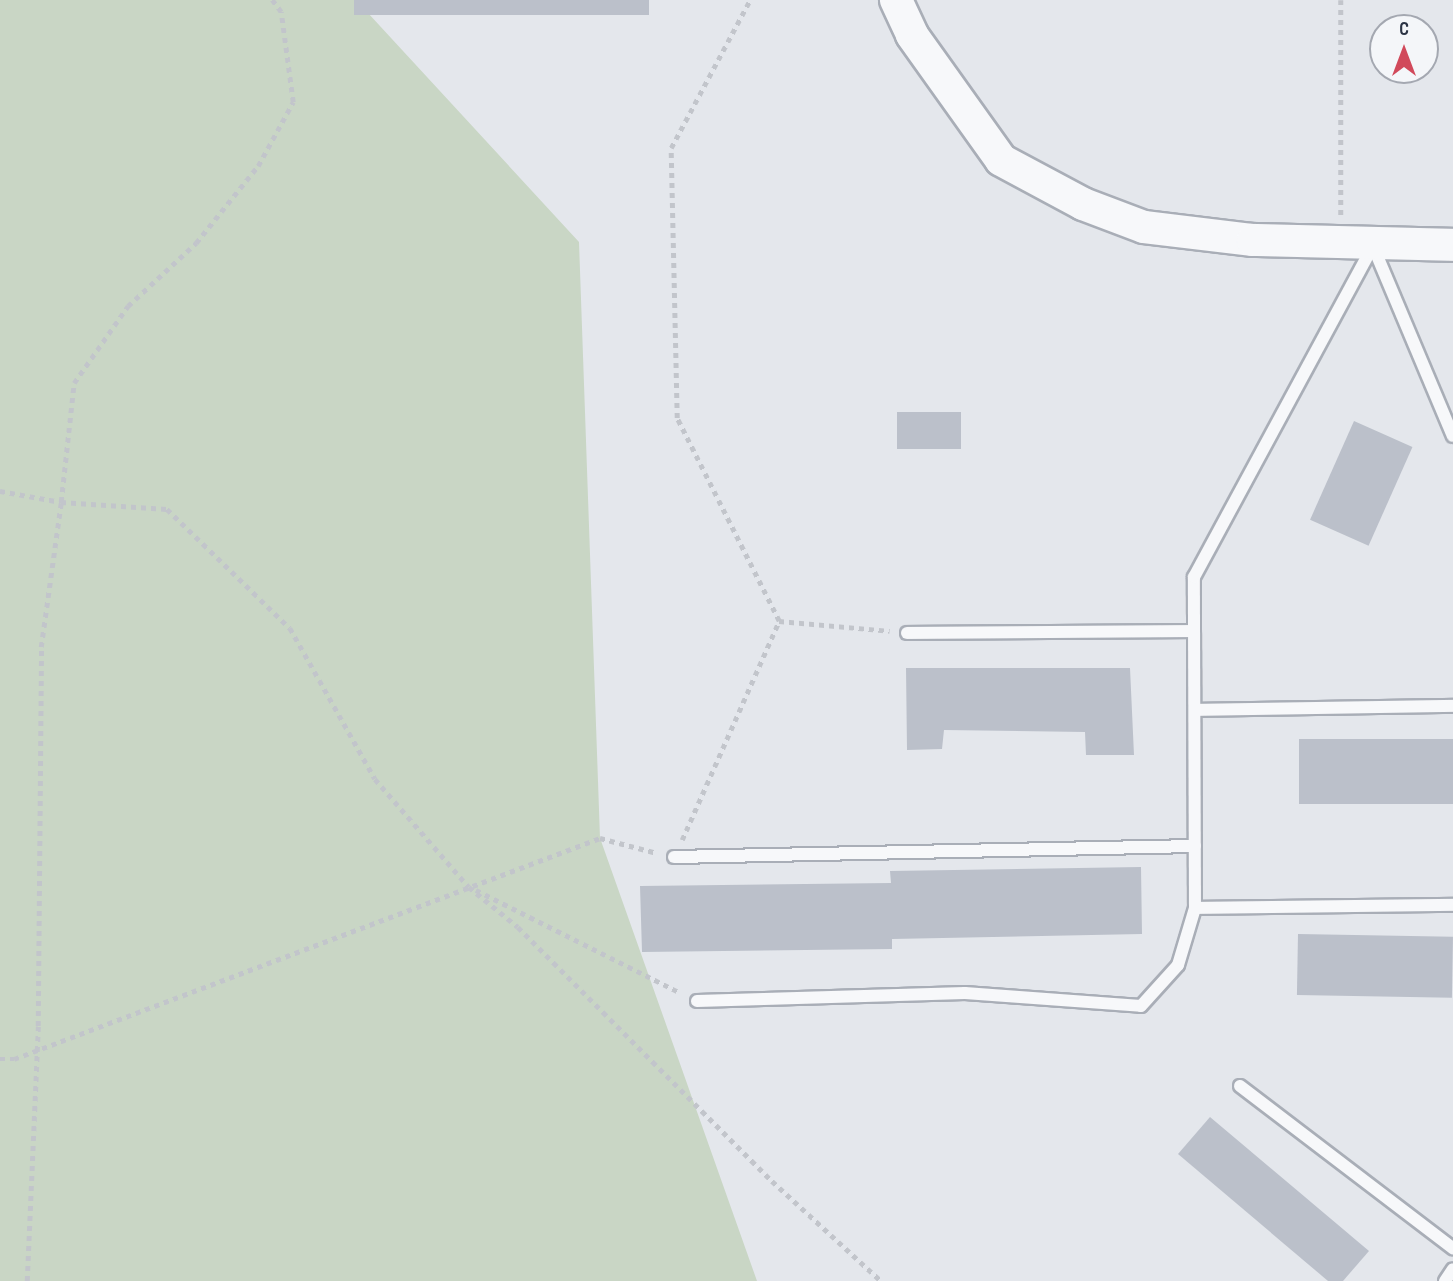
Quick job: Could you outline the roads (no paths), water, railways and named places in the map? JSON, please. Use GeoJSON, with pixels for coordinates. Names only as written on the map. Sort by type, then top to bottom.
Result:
{"type":"FeatureCollection","features":[{"type":"Feature","properties":{"kind":"street"},"geometry":{"type":"LineString","coordinates":[[896,0],[912,35],[1001,160],[1083,204],[1144,227],[1253,240],[1373,246],[1453,246]]}},
{"type":"Feature","properties":{"kind":"lane"},"geometry":{"type":"LineString","coordinates":[[1373,246],[1453,436]]}},
{"type":"Feature","properties":{"kind":"lane"},"geometry":{"type":"LineString","coordinates":[[697,1001],[965,993],[1141,1006],[1178,965],[1195,908],[1195,710],[1192,631],[1194,577],[1373,246]]}},
{"type":"Feature","properties":{"kind":"lane"},"geometry":{"type":"LineString","coordinates":[[907,633],[1192,631]]}},
{"type":"Feature","properties":{"kind":"lane"},"geometry":{"type":"LineString","coordinates":[[1195,710],[1453,706]]}},
{"type":"Feature","properties":{"kind":"lane"},"geometry":{"type":"LineString","coordinates":[[674,857],[1195,846]]}},
{"type":"Feature","properties":{"kind":"lane"},"geometry":{"type":"LineString","coordinates":[[1195,908],[1453,905]]}},
{"type":"Feature","properties":{"kind":"lane"},"geometry":{"type":"LineString","coordinates":[[1240,1086],[1453,1248]]}},
{"type":"Feature","properties":{"kind":"lane"},"geometry":{"type":"LineString","coordinates":[[1446,1281],[1453,1269]]}}]}
